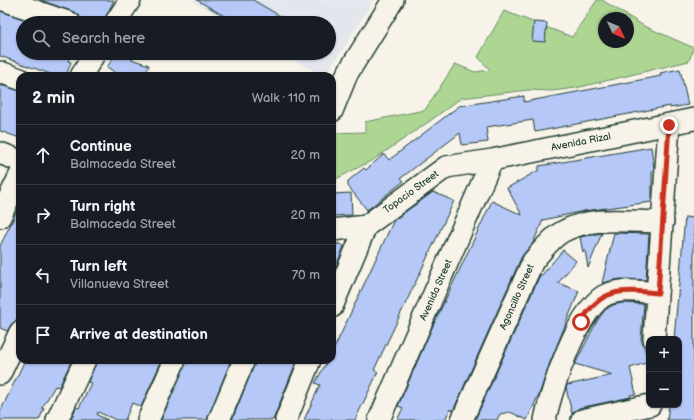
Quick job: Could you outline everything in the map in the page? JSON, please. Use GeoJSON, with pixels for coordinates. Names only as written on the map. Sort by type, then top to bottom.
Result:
{"type":"FeatureCollection","features":[{"type":"Feature","properties":{"kind":"street"},"geometry":{"type":"LineString","coordinates":[[4,0],[50,16]]}},
{"type":"Feature","properties":{"kind":"street"},"geometry":{"type":"LineString","coordinates":[[336,79],[370,28],[386,0]]}},
{"type":"Feature","properties":{"kind":"street"},"geometry":{"type":"LineString","coordinates":[[336,102],[347,74],[393,0]]}},
{"type":"Feature","properties":{"kind":"street"},"geometry":{"type":"LineString","coordinates":[[83,72],[91,60]]}},
{"type":"Feature","properties":{"kind":"street"},"geometry":{"type":"LineString","coordinates":[[0,72],[16,78]]}},
{"type":"Feature","properties":{"kind":"street","name":"Avenida Rizal"},"geometry":{"type":"LineString","coordinates":[[492,160],[694,119]]}},
{"type":"Feature","properties":{"kind":"street"},"geometry":{"type":"LineString","coordinates":[[654,336],[669,125]]}},
{"type":"Feature","properties":{"kind":"street"},"geometry":{"type":"LineString","coordinates":[[0,153],[16,159]]}},
{"type":"Feature","properties":{"kind":"street","name":"Topacio Street"},"geometry":{"type":"LineString","coordinates":[[336,230],[366,226],[446,167],[492,160]]}},
{"type":"Feature","properties":{"kind":"street","name":"Avenida Street"},"geometry":{"type":"LineString","coordinates":[[379,420],[492,160]]}},
{"type":"Feature","properties":{"kind":"street"},"geometry":{"type":"LineString","coordinates":[[0,217],[16,183]]}},
{"type":"Feature","properties":{"kind":"street","name":"Agoncillo Street"},"geometry":{"type":"LineString","coordinates":[[462,420],[533,261],[547,245],[561,233],[577,225],[594,221],[663,222]]}},
{"type":"Feature","properties":{"kind":"street"},"geometry":{"type":"LineString","coordinates":[[336,297],[366,226]]}},
{"type":"Feature","properties":{"kind":"street"},"geometry":{"type":"LineString","coordinates":[[545,420],[549,398],[586,312],[594,303],[607,294],[621,290],[658,293]]}},
{"type":"Feature","properties":{"kind":"street"},"geometry":{"type":"LineString","coordinates":[[0,374],[16,340]]}},
{"type":"Feature","properties":{"kind":"street"},"geometry":{"type":"LineString","coordinates":[[57,420],[83,364]]}},
{"type":"Feature","properties":{"kind":"street"},"geometry":{"type":"LineString","coordinates":[[148,420],[173,364]]}},
{"type":"Feature","properties":{"kind":"street"},"geometry":{"type":"LineString","coordinates":[[218,420],[242,364]]}},
{"type":"Feature","properties":{"kind":"street"},"geometry":{"type":"LineString","coordinates":[[286,420],[308,364]]}},
{"type":"Feature","properties":{"kind":"street"},"geometry":{"type":"LineString","coordinates":[[582,420],[646,406]]}},
{"type":"Feature","properties":{"kind":"street"},"geometry":{"type":"LineString","coordinates":[[649,420],[650,408]]}},
{"type":"Feature","properties":{"kind":"shaded area"},"geometry":{"type":"Polygon","coordinates":[[[191,0],[373,0],[336,59],[336,16],[218,16],[191,0]]]}},
{"type":"Feature","properties":{"kind":"shaded area"},"geometry":{"type":"Polygon","coordinates":[[[294,60],[335,60],[327,72],[317,72],[294,60]]]}},
{"type":"Feature","properties":{"kind":"green space"},"geometry":{"type":"Polygon","coordinates":[[[597,0],[602,0],[621,12],[598,12],[598,48],[634,48],[634,20],[644,26],[694,48],[689,61],[576,88],[553,91],[528,90],[461,98],[373,160],[336,179],[336,133],[365,132],[365,122],[425,110],[455,64],[475,72],[490,70],[478,57],[504,11],[572,37],[597,0]]]}},
{"type":"Feature","properties":{"kind":"building"},"geometry":{"type":"Polygon","coordinates":[[[40,0],[114,0],[106,16],[79,16],[74,12],[40,0]]]}},
{"type":"Feature","properties":{"kind":"building"},"geometry":{"type":"Polygon","coordinates":[[[197,0],[253,0],[280,16],[224,16],[197,0]]]}},
{"type":"Feature","properties":{"kind":"building"},"geometry":{"type":"Polygon","coordinates":[[[0,11],[16,17],[16,60],[68,60],[71,62],[67,72],[45,72],[0,56],[0,11]]]}},
{"type":"Feature","properties":{"kind":"building"},"geometry":{"type":"Polygon","coordinates":[[[534,22],[547,23],[545,42],[532,41],[534,22]]]}},
{"type":"Feature","properties":{"kind":"building"},"geometry":{"type":"Polygon","coordinates":[[[112,60],[134,60],[149,65],[146,72],[114,72],[107,67],[112,60]]]}},
{"type":"Feature","properties":{"kind":"building"},"geometry":{"type":"Polygon","coordinates":[[[680,69],[688,105],[670,108],[670,106],[535,132],[533,120],[486,127],[488,142],[462,145],[460,133],[401,178],[404,181],[367,210],[348,186],[348,181],[364,168],[366,170],[384,154],[389,160],[459,106],[524,96],[524,102],[661,76],[660,73],[680,69]]]}},
{"type":"Feature","properties":{"kind":"building"},"geometry":{"type":"Polygon","coordinates":[[[0,85],[16,90],[16,137],[0,131],[0,85]]]}},
{"type":"Feature","properties":{"kind":"building"},"geometry":{"type":"Polygon","coordinates":[[[651,147],[654,168],[652,172],[652,202],[584,211],[543,220],[533,243],[522,256],[453,411],[450,409],[445,420],[397,420],[403,408],[398,406],[431,330],[492,201],[522,215],[507,188],[539,170],[539,166],[651,147]]]}},
{"type":"Feature","properties":{"kind":"building"},"geometry":{"type":"Polygon","coordinates":[[[433,192],[454,201],[374,370],[378,372],[355,420],[304,420],[320,385],[315,383],[326,364],[336,364],[336,344],[394,220],[433,192]]]}},
{"type":"Feature","properties":{"kind":"building"},"geometry":{"type":"Polygon","coordinates":[[[351,193],[352,215],[336,216],[336,194],[351,193]]]}},
{"type":"Feature","properties":{"kind":"building"},"geometry":{"type":"Polygon","coordinates":[[[16,213],[16,320],[7,331],[0,328],[0,246],[16,213]]]}},
{"type":"Feature","properties":{"kind":"building"},"geometry":{"type":"Polygon","coordinates":[[[685,217],[694,218],[694,420],[667,420],[669,408],[682,408],[682,336],[674,336],[685,217]]]}},
{"type":"Feature","properties":{"kind":"building"},"geometry":{"type":"Polygon","coordinates":[[[602,233],[588,268],[585,250],[583,253],[580,237],[602,233]]]}},
{"type":"Feature","properties":{"kind":"building"},"geometry":{"type":"Polygon","coordinates":[[[614,233],[649,234],[646,280],[620,279],[602,283],[614,233]]]}},
{"type":"Feature","properties":{"kind":"building"},"geometry":{"type":"Polygon","coordinates":[[[338,243],[344,246],[336,266],[336,247],[338,243]]]}},
{"type":"Feature","properties":{"kind":"building"},"geometry":{"type":"Polygon","coordinates":[[[563,250],[576,261],[558,283],[579,291],[549,365],[540,392],[527,420],[510,412],[500,414],[497,420],[475,420],[540,275],[542,275],[563,250]]]}},
{"type":"Feature","properties":{"kind":"building"},"geometry":{"type":"Polygon","coordinates":[[[622,303],[644,304],[641,339],[646,353],[646,363],[630,368],[636,394],[630,395],[631,397],[579,408],[572,414],[566,388],[567,385],[613,375],[575,364],[597,321],[605,310],[613,305],[622,303]]]}},
{"type":"Feature","properties":{"kind":"building"},"geometry":{"type":"Polygon","coordinates":[[[23,364],[70,364],[59,387],[55,386],[42,408],[44,409],[39,420],[0,420],[0,412],[23,364]]]}},
{"type":"Feature","properties":{"kind":"building"},"geometry":{"type":"Polygon","coordinates":[[[95,364],[160,364],[141,407],[132,403],[125,420],[116,420],[98,412],[97,415],[108,420],[71,420],[76,407],[79,408],[91,383],[88,382],[95,364]]]}},
{"type":"Feature","properties":{"kind":"building"},"geometry":{"type":"Polygon","coordinates":[[[185,364],[229,364],[207,420],[161,420],[185,364]]]}},
{"type":"Feature","properties":{"kind":"building"},"geometry":{"type":"Polygon","coordinates":[[[254,364],[295,364],[273,420],[232,420],[254,364]]]}},
{"type":"Feature","properties":{"kind":"route"},"geometry":{"type":"LineString","coordinates":[[581,322],[586,312],[594,303],[607,294],[621,290],[658,293],[669,125]]}}]}
